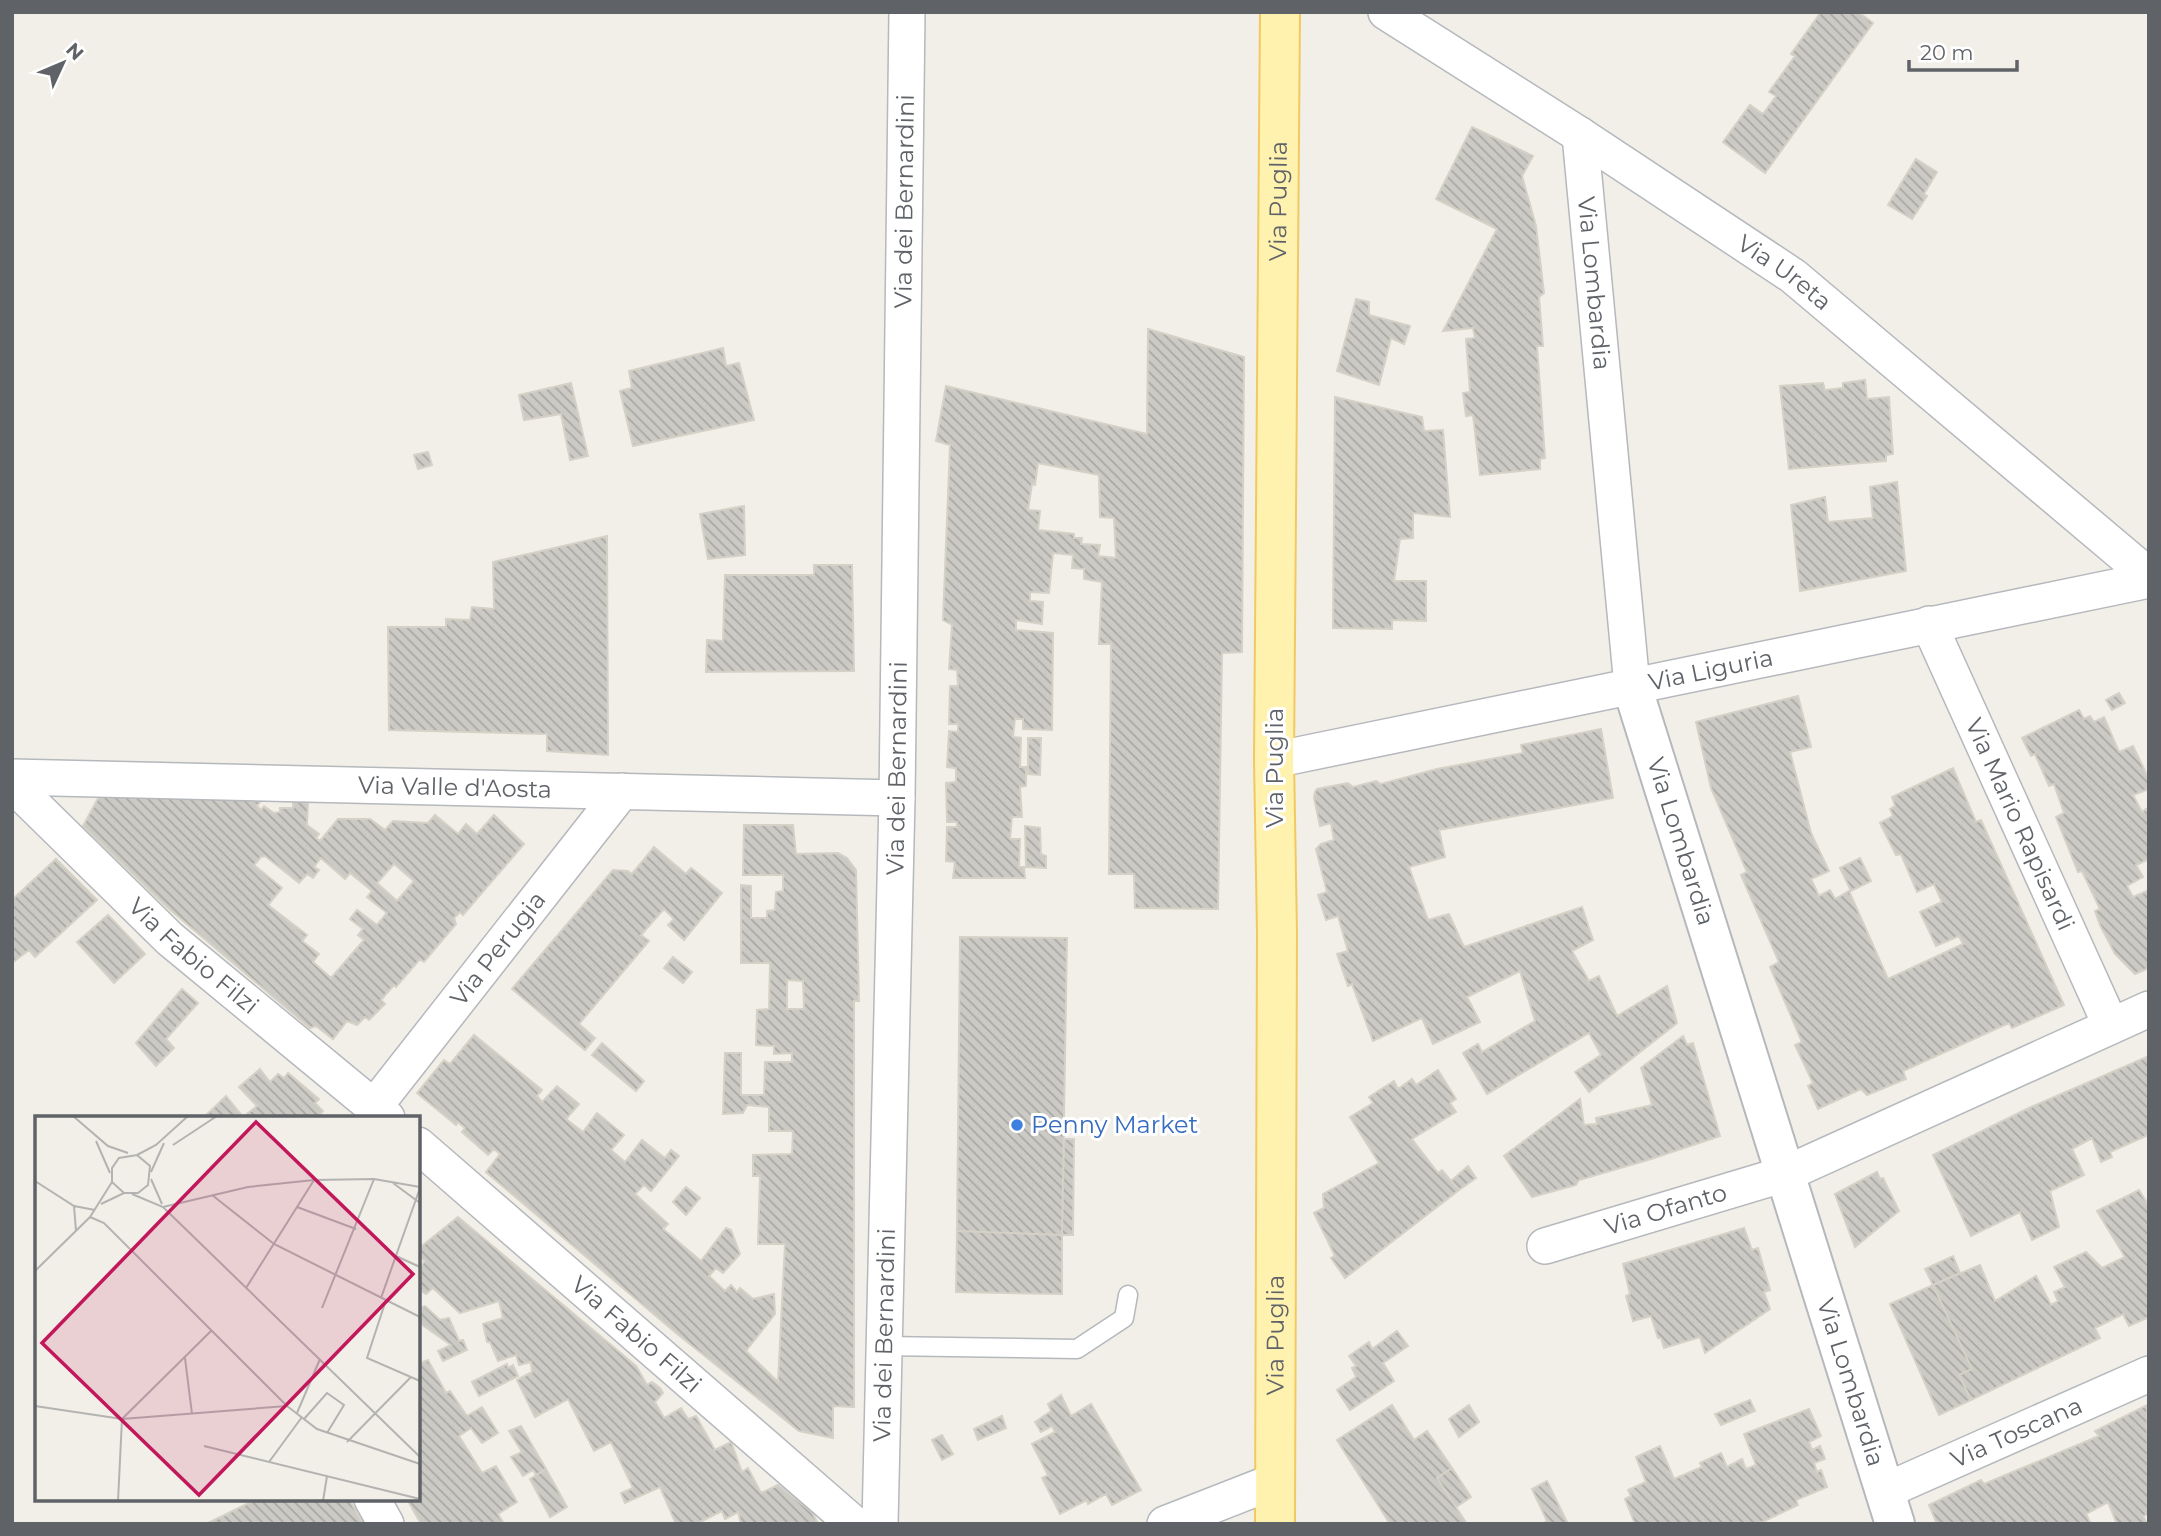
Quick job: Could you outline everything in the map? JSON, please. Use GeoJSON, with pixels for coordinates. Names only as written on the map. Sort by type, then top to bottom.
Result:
{"type":"FeatureCollection","features":[{"type":"Feature","properties":{"kind":"main road","name":"Via Puglia"},"geometry":{"type":"LineString","coordinates":[[1275,1524],[1277,933],[1274,760],[1280,12]]}},
{"type":"Feature","properties":{"kind":"street","name":"Via dei Bernardini"},"geometry":{"type":"LineString","coordinates":[[880,1524],[897,798],[907,12]]}},
{"type":"Feature","properties":{"kind":"street","name":"Via Ureta"},"geometry":{"type":"LineString","coordinates":[[1386,12],[1580,135],[1793,276],[2149,578]]}},
{"type":"Feature","properties":{"kind":"street","name":"Via Lombardia"},"geometry":{"type":"LineString","coordinates":[[1580,135],[1632,686],[1890,1508]]}},
{"type":"Feature","properties":{"kind":"street","name":"Via Liguria"},"geometry":{"type":"LineString","coordinates":[[1274,760],[2149,578]]}},
{"type":"Feature","properties":{"kind":"street","name":"Via Mario Rapisardi"},"geometry":{"type":"LineString","coordinates":[[1929,624],[2111,1026]]}},
{"type":"Feature","properties":{"kind":"street","name":"Via Valle d'Aosta"},"geometry":{"type":"LineString","coordinates":[[12,777],[897,798]]}},
{"type":"Feature","properties":{"kind":"street","name":"Via Fabio Filzi"},"geometry":{"type":"LineString","coordinates":[[12,784],[170,939],[380,1112]]}},
{"type":"Feature","properties":{"kind":"street","name":"Via Perugia"},"geometry":{"type":"LineString","coordinates":[[380,1112],[622,791]]}},
{"type":"Feature","properties":{"kind":"street","name":"Via Ofanto"},"geometry":{"type":"LineString","coordinates":[[1545,1246],[1785,1174],[2149,1009]]}},
{"type":"Feature","properties":{"kind":"street","name":"Via Fabio Filzi"},"geometry":{"type":"LineString","coordinates":[[420,1147],[854,1524]]}},
{"type":"Feature","properties":{"kind":"street","name":"Via Toscana"},"geometry":{"type":"LineString","coordinates":[[1890,1508],[2149,1374]]}},
{"type":"Feature","properties":{"kind":"street"},"geometry":{"type":"LineString","coordinates":[[1165,1524],[1275,1481]]}},
{"type":"Feature","properties":{"kind":"street"},"geometry":{"type":"LineString","coordinates":[[373,1501],[386,1524]]}},
{"type":"Feature","properties":{"kind":"lane"},"geometry":{"type":"LineString","coordinates":[[884,1346],[1077,1349],[1124,1318],[1128,1295]]}},
{"type":"Feature","properties":{"kind":"building"},"geometry":{"type":"Polygon","coordinates":[[[1821,12],[1858,12],[1873,23],[1765,173],[1723,142],[1750,105],[1763,114],[1776,96],[1769,92],[1795,56],[1791,54],[1821,12]]]}},
{"type":"Feature","properties":{"kind":"building"},"geometry":{"type":"Polygon","coordinates":[[[1472,127],[1533,156],[1522,176],[1536,226],[1544,293],[1539,297],[1543,346],[1537,346],[1545,458],[1540,459],[1540,469],[1480,475],[1473,415],[1466,416],[1463,393],[1470,392],[1466,339],[1475,338],[1473,328],[1443,331],[1497,229],[1436,199],[1472,127]]]}},
{"type":"Feature","properties":{"kind":"building"},"geometry":{"type":"Polygon","coordinates":[[[1916,159],[1937,172],[1924,194],[1927,196],[1912,219],[1888,205],[1916,159]]]}},
{"type":"Feature","properties":{"kind":"building"},"geometry":{"type":"Polygon","coordinates":[[[1356,299],[1369,302],[1369,315],[1410,326],[1404,344],[1391,338],[1379,385],[1337,371],[1356,299]]]}},
{"type":"Feature","properties":{"kind":"building"},"geometry":{"type":"Polygon","coordinates":[[[1148,329],[1244,357],[1242,652],[1222,653],[1218,909],[1135,908],[1134,874],[1109,874],[1111,644],[1099,644],[1102,582],[1084,579],[1084,569],[1072,568],[1073,555],[1053,553],[1049,593],[1030,592],[1030,601],[1043,602],[1042,624],[1016,620],[1016,630],[1053,633],[1052,730],[1023,729],[1023,719],[1015,719],[1013,737],[1021,738],[1020,767],[1026,767],[1026,786],[1020,787],[1022,817],[1012,817],[1010,839],[1020,839],[1019,867],[1024,867],[1025,878],[953,878],[955,862],[946,861],[947,827],[957,827],[957,822],[947,822],[946,783],[956,782],[956,768],[947,767],[949,731],[958,732],[958,724],[949,724],[950,686],[958,686],[957,670],[949,669],[952,625],[943,620],[950,445],[936,441],[946,386],[1147,434],[1148,329]],[[1038,463],[1028,510],[1040,511],[1038,530],[1074,534],[1074,538],[1082,538],[1081,544],[1100,545],[1098,556],[1116,558],[1114,518],[1100,517],[1099,475],[1038,463]]]}},
{"type":"Feature","properties":{"kind":"building"},"geometry":{"type":"Polygon","coordinates":[[[723,348],[726,366],[739,363],[754,420],[633,446],[620,391],[632,388],[629,371],[723,348]]]}},
{"type":"Feature","properties":{"kind":"building"},"geometry":{"type":"Polygon","coordinates":[[[1865,380],[1867,399],[1889,397],[1893,454],[1886,455],[1886,461],[1789,469],[1780,386],[1823,383],[1825,390],[1843,388],[1843,383],[1865,380]]]}},
{"type":"Feature","properties":{"kind":"building"},"geometry":{"type":"Polygon","coordinates":[[[571,383],[588,456],[570,460],[561,414],[524,420],[519,395],[571,383]]]}},
{"type":"Feature","properties":{"kind":"building"},"geometry":{"type":"Polygon","coordinates":[[[1335,397],[1422,417],[1424,431],[1443,430],[1450,517],[1413,513],[1413,538],[1400,539],[1394,581],[1426,581],[1426,621],[1392,620],[1392,629],[1333,628],[1335,397]]]}},
{"type":"Feature","properties":{"kind":"building"},"geometry":{"type":"Polygon","coordinates":[[[428,452],[432,465],[418,469],[414,455],[428,452]]]}},
{"type":"Feature","properties":{"kind":"building"},"geometry":{"type":"Polygon","coordinates":[[[1897,482],[1906,571],[1800,591],[1791,505],[1825,497],[1828,522],[1873,518],[1870,487],[1897,482]]]}},
{"type":"Feature","properties":{"kind":"building"},"geometry":{"type":"Polygon","coordinates":[[[744,506],[745,555],[708,559],[700,514],[744,506]]]}},
{"type":"Feature","properties":{"kind":"building"},"geometry":{"type":"Polygon","coordinates":[[[607,536],[608,755],[547,751],[547,734],[389,730],[388,627],[446,627],[446,619],[470,620],[472,607],[494,609],[493,562],[607,536]]]}},
{"type":"Feature","properties":{"kind":"building"},"geometry":{"type":"Polygon","coordinates":[[[814,565],[852,565],[854,671],[706,672],[707,640],[723,641],[725,575],[814,575],[814,565]]]}},
{"type":"Feature","properties":{"kind":"building"},"geometry":{"type":"Polygon","coordinates":[[[2119,693],[2125,703],[2112,710],[2106,700],[2119,693]]]}},
{"type":"Feature","properties":{"kind":"building"},"geometry":{"type":"Polygon","coordinates":[[[1798,696],[1811,747],[1790,752],[1811,833],[1829,871],[1811,879],[1819,896],[1830,890],[1835,899],[1849,891],[1888,979],[1963,944],[1959,936],[1936,946],[1920,912],[1942,902],[1934,884],[1917,892],[1901,854],[1896,855],[1880,823],[1893,816],[1890,809],[1895,806],[1892,797],[1953,768],[1976,822],[1981,820],[2064,1005],[2012,1028],[2009,1023],[1903,1071],[1906,1079],[1867,1095],[1861,1089],[1818,1109],[1808,1086],[1813,1083],[1795,1045],[1802,1042],[1770,967],[1779,962],[1741,875],[1747,872],[1711,788],[1696,722],[1798,696]]]}},
{"type":"Feature","properties":{"kind":"building"},"geometry":{"type":"Polygon","coordinates":[[[2079,710],[2084,719],[2090,716],[2094,722],[2104,717],[2119,752],[2133,746],[2149,779],[2149,789],[2133,795],[2142,812],[2146,809],[2149,815],[2149,859],[2136,865],[2143,877],[2127,886],[2133,897],[2149,890],[2149,968],[2135,974],[2115,954],[2100,925],[2095,911],[2100,909],[2082,871],[2078,872],[2056,817],[2064,813],[2054,784],[2049,786],[2035,754],[2031,756],[2022,738],[2079,710]]]}},
{"type":"Feature","properties":{"kind":"building"},"geometry":{"type":"Polygon","coordinates":[[[1601,729],[1613,798],[1439,830],[1445,857],[1409,867],[1428,920],[1449,914],[1464,947],[1582,907],[1593,940],[1572,951],[1589,981],[1599,976],[1617,1016],[1667,986],[1677,1023],[1589,1092],[1575,1072],[1601,1055],[1589,1033],[1487,1094],[1463,1053],[1478,1044],[1482,1052],[1535,1021],[1520,971],[1467,997],[1480,1022],[1433,1044],[1422,1018],[1373,1041],[1352,984],[1348,986],[1337,954],[1348,951],[1338,916],[1326,920],[1318,895],[1327,892],[1316,849],[1321,844],[1334,840],[1331,823],[1320,826],[1314,798],[1317,789],[1348,783],[1353,787],[1376,781],[1381,784],[1437,769],[1523,753],[1521,745],[1601,729]]]}},
{"type":"Feature","properties":{"kind":"building"},"geometry":{"type":"Polygon","coordinates":[[[1028,738],[1041,738],[1040,775],[1028,774],[1028,738]]]}},
{"type":"Feature","properties":{"kind":"building"},"geometry":{"type":"Polygon","coordinates":[[[103,789],[253,797],[251,801],[261,801],[257,806],[261,810],[264,806],[274,813],[280,812],[280,808],[293,808],[293,801],[308,803],[307,825],[319,834],[316,838],[320,841],[338,819],[370,819],[385,830],[393,821],[428,823],[435,815],[458,834],[466,824],[477,834],[494,815],[524,844],[463,915],[460,912],[454,918],[456,924],[424,962],[420,959],[396,987],[394,985],[381,1000],[385,1004],[369,1020],[365,1017],[357,1025],[347,1021],[333,1039],[316,1026],[310,1028],[168,908],[83,826],[103,789]],[[265,856],[254,865],[282,888],[268,905],[307,935],[302,941],[319,954],[313,962],[331,978],[364,940],[358,935],[363,929],[350,919],[357,910],[377,925],[387,913],[367,897],[372,891],[350,873],[345,879],[321,858],[314,867],[319,870],[313,878],[307,874],[299,883],[265,856]],[[394,864],[377,883],[397,901],[414,881],[394,864]]]}},
{"type":"Feature","properties":{"kind":"building"},"geometry":{"type":"Polygon","coordinates":[[[744,825],[793,825],[796,854],[838,853],[847,858],[856,870],[859,1001],[854,1001],[854,1407],[833,1406],[833,1438],[799,1431],[676,1333],[486,1172],[500,1154],[494,1149],[488,1155],[462,1132],[465,1128],[458,1122],[456,1125],[417,1093],[444,1060],[450,1064],[474,1035],[542,1090],[537,1096],[542,1102],[557,1086],[579,1104],[566,1119],[583,1132],[597,1113],[624,1135],[611,1150],[625,1162],[642,1140],[665,1158],[671,1150],[679,1156],[651,1191],[644,1185],[635,1194],[668,1224],[663,1229],[701,1261],[726,1228],[731,1230],[740,1254],[723,1273],[716,1268],[709,1276],[725,1291],[731,1285],[737,1292],[740,1288],[753,1299],[774,1294],[775,1314],[746,1351],[778,1382],[785,1244],[758,1244],[760,1176],[753,1176],[753,1155],[792,1154],[793,1131],[769,1131],[769,1107],[747,1105],[743,1113],[723,1114],[725,1053],[741,1053],[741,1095],[764,1095],[765,1062],[792,1062],[792,1053],[774,1054],[774,1046],[756,1045],[757,1010],[769,1009],[770,963],[741,963],[741,885],[751,886],[751,918],[767,918],[767,911],[775,910],[776,892],[783,891],[783,875],[743,875],[744,825]],[[787,980],[787,1009],[804,1009],[803,981],[787,980]]]}},
{"type":"Feature","properties":{"kind":"building"},"geometry":{"type":"Polygon","coordinates":[[[1025,826],[1040,828],[1041,854],[1046,856],[1046,868],[1026,867],[1025,826]]]}},
{"type":"Feature","properties":{"kind":"building"},"geometry":{"type":"Polygon","coordinates":[[[654,847],[686,874],[691,868],[722,893],[684,940],[668,925],[674,919],[664,909],[641,935],[649,941],[579,1024],[595,1038],[585,1050],[512,989],[613,870],[628,871],[632,874],[654,847]]]}},
{"type":"Feature","properties":{"kind":"building"},"geometry":{"type":"Polygon","coordinates":[[[1860,858],[1871,881],[1851,891],[1840,868],[1860,858]]]}},
{"type":"Feature","properties":{"kind":"building"},"geometry":{"type":"Polygon","coordinates":[[[56,859],[97,900],[35,957],[29,950],[12,963],[12,900],[56,859]]]}},
{"type":"Feature","properties":{"kind":"building"},"geometry":{"type":"Polygon","coordinates":[[[108,915],[145,954],[114,983],[77,942],[108,915]]]}},
{"type":"Feature","properties":{"kind":"building"},"geometry":{"type":"Polygon","coordinates":[[[960,937],[1067,938],[1062,1235],[957,1231],[960,937]]]}},
{"type":"Feature","properties":{"kind":"building"},"geometry":{"type":"Polygon","coordinates":[[[673,957],[692,972],[683,983],[664,968],[673,957]]]}},
{"type":"Feature","properties":{"kind":"building"},"geometry":{"type":"Polygon","coordinates":[[[182,989],[198,1003],[166,1039],[174,1048],[156,1066],[136,1043],[182,989]]]}},
{"type":"Feature","properties":{"kind":"building"},"geometry":{"type":"Polygon","coordinates":[[[1683,1036],[1687,1045],[1693,1043],[1720,1136],[1579,1180],[1576,1185],[1532,1197],[1504,1156],[1580,1099],[1584,1125],[1597,1124],[1596,1118],[1652,1105],[1641,1068],[1683,1036]]]}},
{"type":"Feature","properties":{"kind":"building"},"geometry":{"type":"Polygon","coordinates":[[[602,1043],[644,1081],[636,1091],[592,1055],[602,1043]]]}},
{"type":"Feature","properties":{"kind":"building"},"geometry":{"type":"Polygon","coordinates":[[[2149,1056],[2149,1137],[2148,1135],[2110,1152],[2112,1157],[2101,1162],[2092,1138],[2072,1149],[2084,1175],[2050,1191],[2059,1227],[2032,1240],[2020,1212],[1971,1236],[1933,1155],[2031,1107],[2149,1056]]]}},
{"type":"Feature","properties":{"kind":"building"},"geometry":{"type":"Polygon","coordinates":[[[260,1069],[270,1082],[278,1074],[284,1078],[288,1073],[319,1099],[315,1103],[323,1111],[319,1116],[244,1116],[257,1106],[239,1087],[260,1069]]]}},
{"type":"Feature","properties":{"kind":"building"},"geometry":{"type":"Polygon","coordinates":[[[1438,1070],[1456,1099],[1450,1103],[1456,1112],[1412,1139],[1438,1173],[1442,1170],[1459,1190],[1345,1278],[1331,1258],[1335,1256],[1314,1213],[1324,1208],[1323,1194],[1379,1163],[1350,1117],[1373,1103],[1369,1097],[1394,1081],[1398,1089],[1412,1079],[1416,1085],[1438,1070]]]}},
{"type":"Feature","properties":{"kind":"building"},"geometry":{"type":"Polygon","coordinates":[[[226,1096],[242,1116],[205,1116],[226,1096]]]}},
{"type":"Feature","properties":{"kind":"building"},"geometry":{"type":"Polygon","coordinates":[[[1064,1139],[1074,1139],[1073,1235],[1062,1235],[1064,1139]]]}},
{"type":"Feature","properties":{"kind":"building"},"geometry":{"type":"Polygon","coordinates":[[[1468,1166],[1476,1178],[1459,1190],[1451,1181],[1468,1166]]]}},
{"type":"Feature","properties":{"kind":"building"},"geometry":{"type":"Polygon","coordinates":[[[1877,1172],[1880,1179],[1883,1178],[1899,1211],[1855,1247],[1835,1194],[1877,1172]]]}},
{"type":"Feature","properties":{"kind":"building"},"geometry":{"type":"Polygon","coordinates":[[[686,1187],[700,1198],[686,1215],[673,1202],[686,1187]]]}},
{"type":"Feature","properties":{"kind":"building"},"geometry":{"type":"Polygon","coordinates":[[[2139,1190],[2149,1206],[2149,1317],[2129,1326],[2123,1314],[2095,1328],[2100,1338],[1971,1400],[1959,1375],[1972,1369],[1933,1285],[1980,1265],[1995,1301],[2036,1276],[2051,1305],[2058,1301],[2054,1292],[2065,1287],[2054,1267],[2086,1252],[2102,1268],[2125,1257],[2097,1211],[2139,1190]]]}},
{"type":"Feature","properties":{"kind":"building"},"geometry":{"type":"Polygon","coordinates":[[[458,1217],[636,1366],[647,1385],[652,1382],[660,1388],[663,1393],[655,1402],[664,1418],[681,1408],[688,1419],[696,1416],[715,1450],[731,1442],[742,1472],[748,1468],[761,1493],[778,1485],[812,1512],[818,1524],[741,1524],[738,1512],[725,1519],[722,1511],[696,1524],[676,1524],[660,1487],[625,1503],[621,1493],[633,1488],[611,1442],[594,1451],[568,1399],[535,1417],[517,1380],[532,1372],[531,1362],[519,1365],[516,1355],[498,1361],[490,1342],[487,1342],[483,1324],[503,1318],[499,1301],[460,1313],[433,1288],[426,1294],[420,1290],[420,1267],[425,1261],[420,1257],[420,1247],[458,1217]]]}},
{"type":"Feature","properties":{"kind":"building"},"geometry":{"type":"Polygon","coordinates":[[[1744,1228],[1752,1250],[1758,1248],[1770,1290],[1764,1292],[1770,1309],[1705,1353],[1700,1337],[1664,1348],[1651,1316],[1633,1321],[1626,1296],[1630,1294],[1623,1264],[1744,1228]]]}},
{"type":"Feature","properties":{"kind":"building"},"geometry":{"type":"Polygon","coordinates":[[[957,1231],[1062,1235],[1062,1294],[956,1292],[957,1231]]]}},
{"type":"Feature","properties":{"kind":"building"},"geometry":{"type":"Polygon","coordinates":[[[1953,1256],[1960,1273],[1933,1285],[1925,1269],[1953,1256]]]}},
{"type":"Feature","properties":{"kind":"building"},"geometry":{"type":"Polygon","coordinates":[[[1933,1285],[1972,1369],[1959,1375],[1971,1400],[1939,1415],[1890,1304],[1933,1285]]]}},
{"type":"Feature","properties":{"kind":"building"},"geometry":{"type":"Polygon","coordinates":[[[425,1306],[440,1320],[449,1318],[459,1341],[463,1340],[467,1350],[443,1361],[438,1351],[451,1345],[420,1323],[420,1307],[425,1306]]]}},
{"type":"Feature","properties":{"kind":"building"},"geometry":{"type":"Polygon","coordinates":[[[1397,1331],[1408,1346],[1383,1363],[1394,1381],[1350,1410],[1337,1390],[1356,1377],[1352,1368],[1356,1366],[1349,1356],[1369,1342],[1372,1349],[1397,1331]]]}},
{"type":"Feature","properties":{"kind":"building"},"geometry":{"type":"Polygon","coordinates":[[[428,1360],[446,1393],[450,1391],[467,1416],[482,1407],[498,1433],[482,1443],[471,1428],[459,1436],[482,1473],[496,1466],[517,1502],[498,1514],[504,1524],[421,1524],[408,1501],[420,1501],[420,1363],[428,1360]]]}},
{"type":"Feature","properties":{"kind":"building"},"geometry":{"type":"Polygon","coordinates":[[[507,1364],[508,1368],[513,1365],[518,1376],[479,1396],[472,1382],[507,1364]]]}},
{"type":"Feature","properties":{"kind":"building"},"geometry":{"type":"Polygon","coordinates":[[[1061,1395],[1071,1416],[1091,1404],[1141,1490],[1112,1505],[1106,1494],[1060,1514],[1042,1478],[1048,1475],[1032,1444],[1055,1432],[1052,1426],[1041,1432],[1035,1422],[1051,1411],[1048,1404],[1061,1395]]]}},
{"type":"Feature","properties":{"kind":"building"},"geometry":{"type":"Polygon","coordinates":[[[1750,1400],[1755,1411],[1721,1425],[1715,1414],[1750,1400]]]}},
{"type":"Feature","properties":{"kind":"building"},"geometry":{"type":"Polygon","coordinates":[[[1392,1405],[1414,1440],[1427,1431],[1452,1468],[1437,1478],[1467,1524],[1390,1524],[1337,1440],[1392,1405]]]}},
{"type":"Feature","properties":{"kind":"building"},"geometry":{"type":"Polygon","coordinates":[[[1469,1405],[1479,1422],[1459,1437],[1449,1419],[1469,1405]]]}},
{"type":"Feature","properties":{"kind":"building"},"geometry":{"type":"Polygon","coordinates":[[[2147,1405],[2149,1514],[2143,1516],[2147,1524],[2117,1524],[2108,1502],[2086,1514],[2091,1524],[1937,1524],[1929,1505],[1981,1480],[1984,1484],[2099,1436],[2095,1431],[2147,1405]]]}},
{"type":"Feature","properties":{"kind":"building"},"geometry":{"type":"Polygon","coordinates":[[[1809,1409],[1821,1436],[1809,1442],[1812,1450],[1820,1446],[1825,1459],[1814,1463],[1817,1472],[1821,1470],[1827,1487],[1796,1500],[1798,1505],[1758,1524],[1635,1524],[1625,1499],[1631,1496],[1628,1490],[1646,1482],[1636,1457],[1660,1446],[1674,1479],[1702,1467],[1700,1463],[1721,1453],[1727,1467],[1742,1459],[1746,1469],[1756,1465],[1744,1434],[1809,1409]]]}},
{"type":"Feature","properties":{"kind":"building"},"geometry":{"type":"Polygon","coordinates":[[[1002,1416],[1006,1428],[978,1440],[974,1429],[1002,1416]]]}},
{"type":"Feature","properties":{"kind":"building"},"geometry":{"type":"Polygon","coordinates":[[[521,1426],[546,1469],[536,1475],[533,1470],[523,1476],[511,1457],[522,1452],[509,1431],[521,1426]]]}},
{"type":"Feature","properties":{"kind":"building"},"geometry":{"type":"Polygon","coordinates":[[[942,1435],[953,1454],[942,1460],[932,1440],[942,1435]]]}},
{"type":"Feature","properties":{"kind":"building"},"geometry":{"type":"Polygon","coordinates":[[[1452,1468],[1471,1497],[1456,1507],[1437,1478],[1452,1468]]]}},
{"type":"Feature","properties":{"kind":"building"},"geometry":{"type":"Polygon","coordinates":[[[546,1469],[567,1507],[550,1517],[530,1479],[546,1469]]]}},
{"type":"Feature","properties":{"kind":"building"},"geometry":{"type":"Polygon","coordinates":[[[1547,1481],[1568,1524],[1542,1524],[1547,1521],[1532,1489],[1547,1481]]]}},
{"type":"Feature","properties":{"kind":"building"},"geometry":{"type":"Polygon","coordinates":[[[253,1501],[350,1501],[363,1524],[206,1524],[253,1501]]]}},
{"type":"Feature","properties":{"kind":"place","name":"Penny Market"},"geometry":{"type":"Point","coordinates":[1017,1125]}}]}
